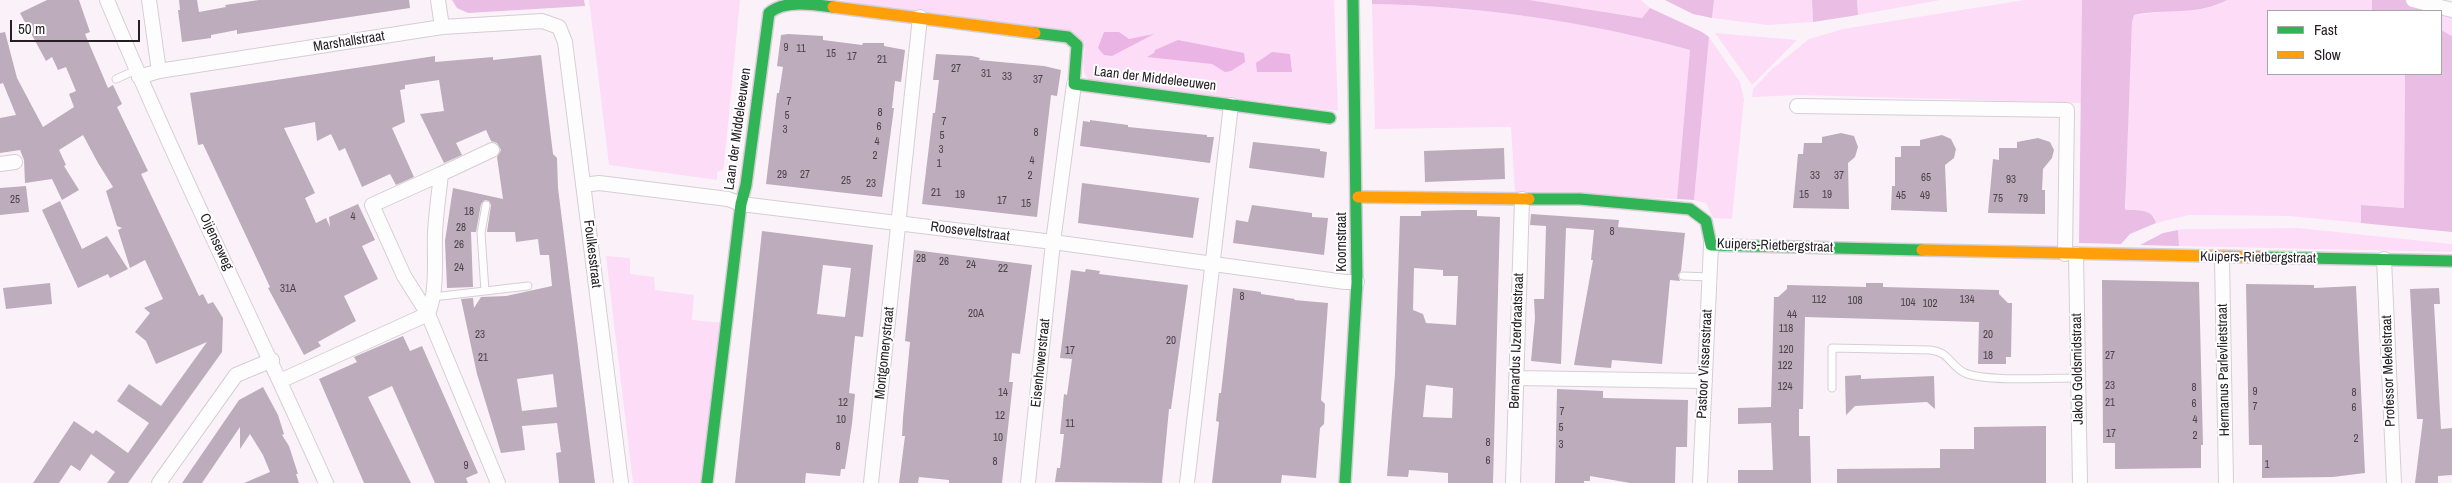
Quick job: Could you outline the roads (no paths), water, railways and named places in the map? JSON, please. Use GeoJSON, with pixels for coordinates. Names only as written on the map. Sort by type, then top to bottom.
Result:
{"type":"FeatureCollection","features":[{"type":"Feature","properties":{"kind":"street","name":"Oijenseweg"},"geometry":{"type":"LineString","coordinates":[[107,0],[138,74],[272,360],[326,483]]}},
{"type":"Feature","properties":{"kind":"street"},"geometry":{"type":"LineString","coordinates":[[149,0],[159,71]]}},
{"type":"Feature","properties":{"kind":"street"},"geometry":{"type":"LineString","coordinates":[[438,0],[442,27]]}},
{"type":"Feature","properties":{"kind":"street","name":"Koornstraat"},"geometry":{"type":"LineString","coordinates":[[1346,483],[1357,282],[1358,197],[1353,0]]}},
{"type":"Feature","properties":{"kind":"street"},"geometry":{"type":"LineString","coordinates":[[2413,0],[2452,10]]}},
{"type":"Feature","properties":{"kind":"street","name":"Laan der Middeleeuwen"},"geometry":{"type":"LineString","coordinates":[[741,204],[749,167],[769,13],[775,5],[785,1],[920,17],[1068,38],[1076,45],[1074,84],[1330,118]]}},
{"type":"Feature","properties":{"kind":"street","name":"Montgomerystraat"},"geometry":{"type":"LineString","coordinates":[[871,483],[920,17]]}},
{"type":"Feature","properties":{"kind":"street","name":"Marshallstraat"},"geometry":{"type":"LineString","coordinates":[[138,74],[442,27],[542,21],[559,26]]}},
{"type":"Feature","properties":{"kind":"street","name":"Foulkesstraat"},"geometry":{"type":"LineString","coordinates":[[559,26],[566,42],[621,483]]}},
{"type":"Feature","properties":{"kind":"street","name":"Eisenhowerstraat"},"geometry":{"type":"LineString","coordinates":[[1028,483],[1053,242],[1074,84]]}},
{"type":"Feature","properties":{"kind":"street"},"geometry":{"type":"LineString","coordinates":[[1187,483],[1230,105]]}},
{"type":"Feature","properties":{"kind":"street"},"geometry":{"type":"LineString","coordinates":[[1797,106],[2068,110],[2070,254]]}},
{"type":"Feature","properties":{"kind":"street"},"geometry":{"type":"LineString","coordinates":[[492,150],[372,205],[404,276],[428,314],[498,483]]}},
{"type":"Feature","properties":{"kind":"street"},"geometry":{"type":"LineString","coordinates":[[0,164],[15,162]]}},
{"type":"Feature","properties":{"kind":"street"},"geometry":{"type":"LineString","coordinates":[[280,381],[428,314],[433,298],[436,268],[435,234],[441,174]]}},
{"type":"Feature","properties":{"kind":"street","name":"Rooseveltstraat"},"geometry":{"type":"LineString","coordinates":[[583,185],[599,183],[728,199],[741,204],[898,222],[1212,265],[1357,282]]}},
{"type":"Feature","properties":{"kind":"street","name":"Kuipers-Rietbergstraat"},"geometry":{"type":"LineString","coordinates":[[1358,197],[1580,200],[1690,209],[1706,220],[1710,245],[2452,262]]}},
{"type":"Feature","properties":{"kind":"street","name":"Bernardus IJzerdraatstraat"},"geometry":{"type":"LineString","coordinates":[[1513,483],[1522,200]]}},
{"type":"Feature","properties":{"kind":"street"},"geometry":{"type":"LineString","coordinates":[[707,483],[741,204]]}},
{"type":"Feature","properties":{"kind":"street","name":"Pastoor Vissersstraat"},"geometry":{"type":"LineString","coordinates":[[1700,483],[1710,245]]}},
{"type":"Feature","properties":{"kind":"street","name":"Jakob Goldsmidstraat"},"geometry":{"type":"LineString","coordinates":[[2070,254],[2078,378],[2080,483]]}},
{"type":"Feature","properties":{"kind":"street","name":"Hermanus Parlevlietstraat"},"geometry":{"type":"LineString","coordinates":[[2222,258],[2226,483]]}},
{"type":"Feature","properties":{"kind":"street","name":"Professor Mekelstraat"},"geometry":{"type":"LineString","coordinates":[[2384,259],[2394,483]]}},
{"type":"Feature","properties":{"kind":"street"},"geometry":{"type":"LineString","coordinates":[[159,483],[236,375],[272,360]]}},
{"type":"Feature","properties":{"kind":"street"},"geometry":{"type":"LineString","coordinates":[[1516,378],[1705,380]]}},
{"type":"Feature","properties":{"kind":"lane"},"geometry":{"type":"LineString","coordinates":[[116,79],[138,74]]}},
{"type":"Feature","properties":{"kind":"lane"},"geometry":{"type":"LineString","coordinates":[[485,291],[481,233],[486,205]]}},
{"type":"Feature","properties":{"kind":"lane"},"geometry":{"type":"LineString","coordinates":[[1683,276],[1709,277]]}},
{"type":"Feature","properties":{"kind":"lane"},"geometry":{"type":"LineString","coordinates":[[433,298],[528,286]]}},
{"type":"Feature","properties":{"kind":"lane"},"geometry":{"type":"LineString","coordinates":[[1832,388],[1832,348],[1930,350],[1944,354],[1959,368],[1971,374],[1997,377],[2078,378]]}}]}
